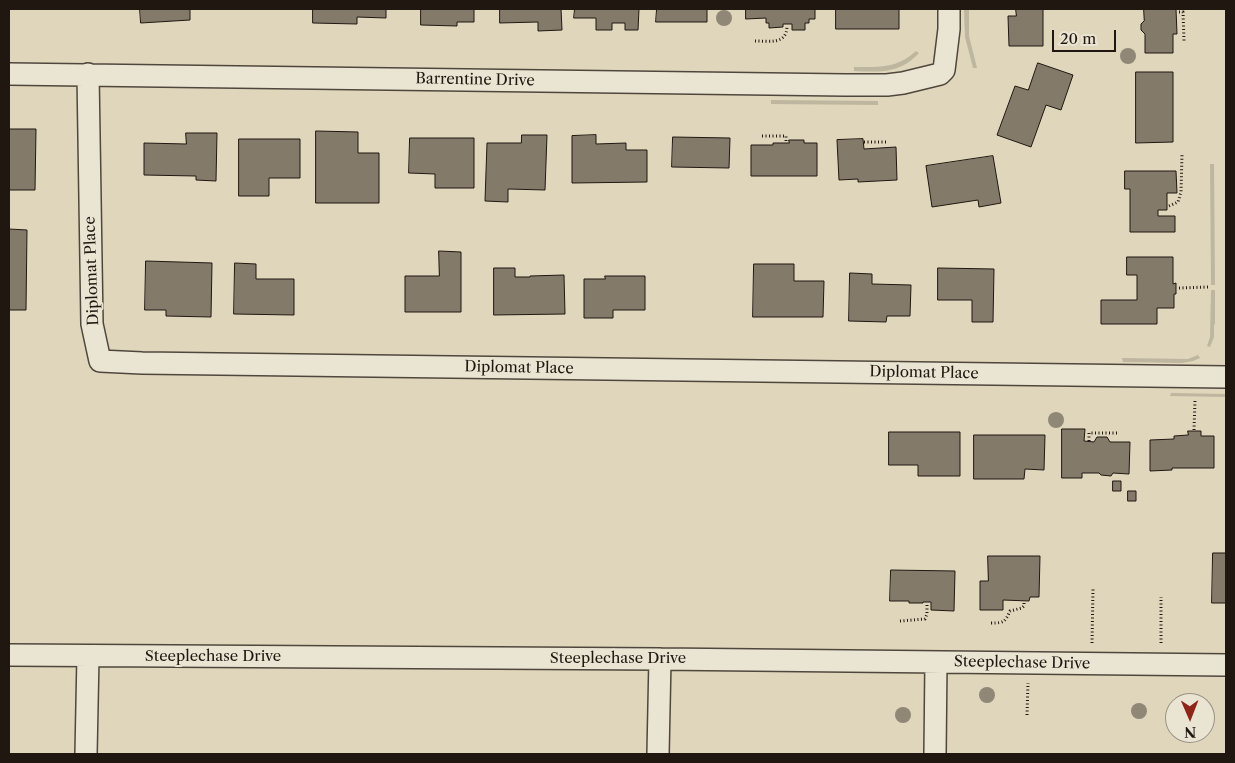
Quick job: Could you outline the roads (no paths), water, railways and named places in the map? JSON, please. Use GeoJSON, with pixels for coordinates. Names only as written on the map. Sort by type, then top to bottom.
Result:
{"type":"FeatureCollection","features":[{"type":"Feature","properties":{"kind":"street","name":"Barrentine Drive"},"geometry":{"type":"LineString","coordinates":[[9,74],[887,85],[940,74],[944,70],[950,9]]}},
{"type":"Feature","properties":{"kind":"street","name":"Diplomat Place"},"geometry":{"type":"LineString","coordinates":[[88,74],[92,324],[100,361],[1226,378]]}},
{"type":"Feature","properties":{"kind":"street","name":"Steeplechase Drive"},"geometry":{"type":"LineString","coordinates":[[9,655],[660,659],[1226,666]]}},
{"type":"Feature","properties":{"kind":"street"},"geometry":{"type":"LineString","coordinates":[[86,754],[88,656]]}},
{"type":"Feature","properties":{"kind":"street"},"geometry":{"type":"LineString","coordinates":[[658,754],[660,659]]}},
{"type":"Feature","properties":{"kind":"street"},"geometry":{"type":"LineString","coordinates":[[935,754],[936,662]]}}]}
